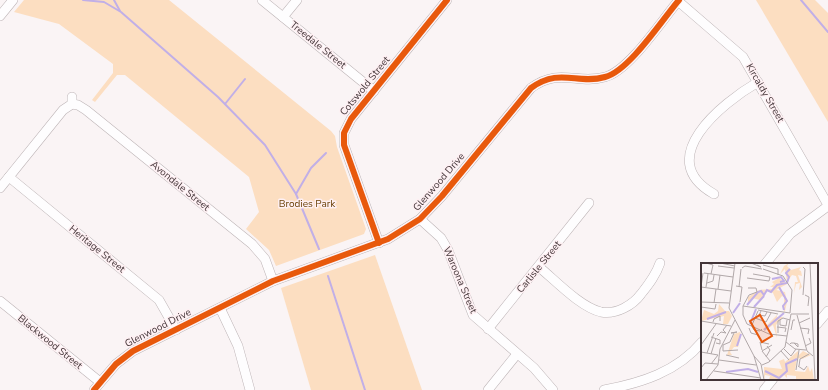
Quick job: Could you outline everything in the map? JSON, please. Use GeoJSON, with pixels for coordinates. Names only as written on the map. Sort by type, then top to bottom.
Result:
{"type":"FeatureCollection","features":[{"type":"Feature","properties":{"kind":"street","name":"Treedale Street"},"geometry":{"type":"LineString","coordinates":[[262,0],[374,91]]}},
{"type":"Feature","properties":{"kind":"street"},"geometry":{"type":"LineString","coordinates":[[283,17],[297,0]]}},
{"type":"Feature","properties":{"kind":"street","name":"Cotswold Street"},"geometry":{"type":"LineString","coordinates":[[379,243],[344,142],[348,122],[447,0]]}},
{"type":"Feature","properties":{"kind":"street"},"geometry":{"type":"LineString","coordinates":[[0,16],[11,1]]}},
{"type":"Feature","properties":{"kind":"street","name":"Kircaldy Street"},"geometry":{"type":"LineString","coordinates":[[678,1],[743,57],[828,206]]}},
{"type":"Feature","properties":{"kind":"street","name":"Glenwood Drive"},"geometry":{"type":"LineString","coordinates":[[94,390],[116,364],[127,355],[273,282],[379,243],[420,219],[442,196],[531,88],[542,81],[553,77],[598,78],[617,72],[628,63],[678,1]]}},
{"type":"Feature","properties":{"kind":"street"},"geometry":{"type":"LineString","coordinates":[[714,194],[703,188],[692,174],[688,159],[692,142],[718,110],[738,93],[758,82]]}},
{"type":"Feature","properties":{"kind":"street","name":"Avondale Street"},"geometry":{"type":"LineString","coordinates":[[0,188],[72,101],[83,108],[252,244],[262,254],[273,282]]}},
{"type":"Feature","properties":{"kind":"street","name":"Heritage Street"},"geometry":{"type":"LineString","coordinates":[[9,177],[159,300],[176,330]]}},
{"type":"Feature","properties":{"kind":"street","name":"Carlisle Street"},"geometry":{"type":"LineString","coordinates":[[488,329],[589,204]]}},
{"type":"Feature","properties":{"kind":"street"},"geometry":{"type":"LineString","coordinates":[[766,263],[790,234],[828,206]]}},
{"type":"Feature","properties":{"kind":"street","name":"Waroona Street"},"geometry":{"type":"LineString","coordinates":[[420,219],[441,238],[446,246],[473,316],[545,378],[553,390]]}},
{"type":"Feature","properties":{"kind":"street"},"geometry":{"type":"LineString","coordinates":[[539,267],[584,304],[602,312],[621,310],[635,302],[656,275],[660,263]]}},
{"type":"Feature","properties":{"kind":"street","name":"Blackwood Street"},"geometry":{"type":"LineString","coordinates":[[0,301],[100,382]]}},
{"type":"Feature","properties":{"kind":"street"},"geometry":{"type":"LineString","coordinates":[[220,308],[238,346],[250,390]]}},
{"type":"Feature","properties":{"kind":"street"},"geometry":{"type":"LineString","coordinates":[[818,323],[828,311]]}},
{"type":"Feature","properties":{"kind":"street"},"geometry":{"type":"LineString","coordinates":[[604,390],[634,387],[657,376],[679,363],[701,343]]}},
{"type":"Feature","properties":{"kind":"street"},"geometry":{"type":"LineString","coordinates":[[488,390],[517,354]]}},
{"type":"Feature","properties":{"kind":"street"},"geometry":{"type":"LineString","coordinates":[[764,390],[772,380]]}},
{"type":"Feature","properties":{"kind":"green space","name":"Brodies Park"},"geometry":{"type":"Polygon","coordinates":[[[24,0],[169,0],[331,131],[335,136],[337,147],[366,229],[364,234],[276,266],[269,250],[246,229],[259,212],[249,177],[125,75],[117,75],[95,102],[92,100],[113,73],[113,64],[59,24],[14,12],[24,0]]]}},
{"type":"Feature","properties":{"kind":"green space"},"geometry":{"type":"Polygon","coordinates":[[[756,0],[815,0],[828,13],[828,122],[756,0]]]}},
{"type":"Feature","properties":{"kind":"green space"},"geometry":{"type":"Polygon","coordinates":[[[375,255],[422,390],[311,390],[281,288],[375,255]]]}},
{"type":"Feature","properties":{"kind":"waterway"},"geometry":{"type":"LineString","coordinates":[[83,0],[104,2],[121,12],[218,97],[265,145],[296,194],[319,249]]}},
{"type":"Feature","properties":{"kind":"waterway"},"geometry":{"type":"LineString","coordinates":[[114,0],[120,11]]}},
{"type":"Feature","properties":{"kind":"waterway"},"geometry":{"type":"LineString","coordinates":[[801,0],[828,32]]}},
{"type":"Feature","properties":{"kind":"waterway"},"geometry":{"type":"LineString","coordinates":[[225,104],[245,79]]}},
{"type":"Feature","properties":{"kind":"waterway"},"geometry":{"type":"LineString","coordinates":[[296,194],[311,168],[326,153]]}},
{"type":"Feature","properties":{"kind":"waterway"},"geometry":{"type":"LineString","coordinates":[[328,276],[365,390]]}},
{"type":"Feature","properties":{"kind":"cycle path"},"geometry":{"type":"LineString","coordinates":[[379,243],[344,145],[344,133],[351,119],[447,0]]}},
{"type":"Feature","properties":{"kind":"cycle path"},"geometry":{"type":"LineString","coordinates":[[94,390],[116,364],[133,351],[273,281],[388,239],[420,219],[442,196],[531,88],[541,82],[560,77],[595,79],[614,73],[645,44],[679,0]]}}]}
